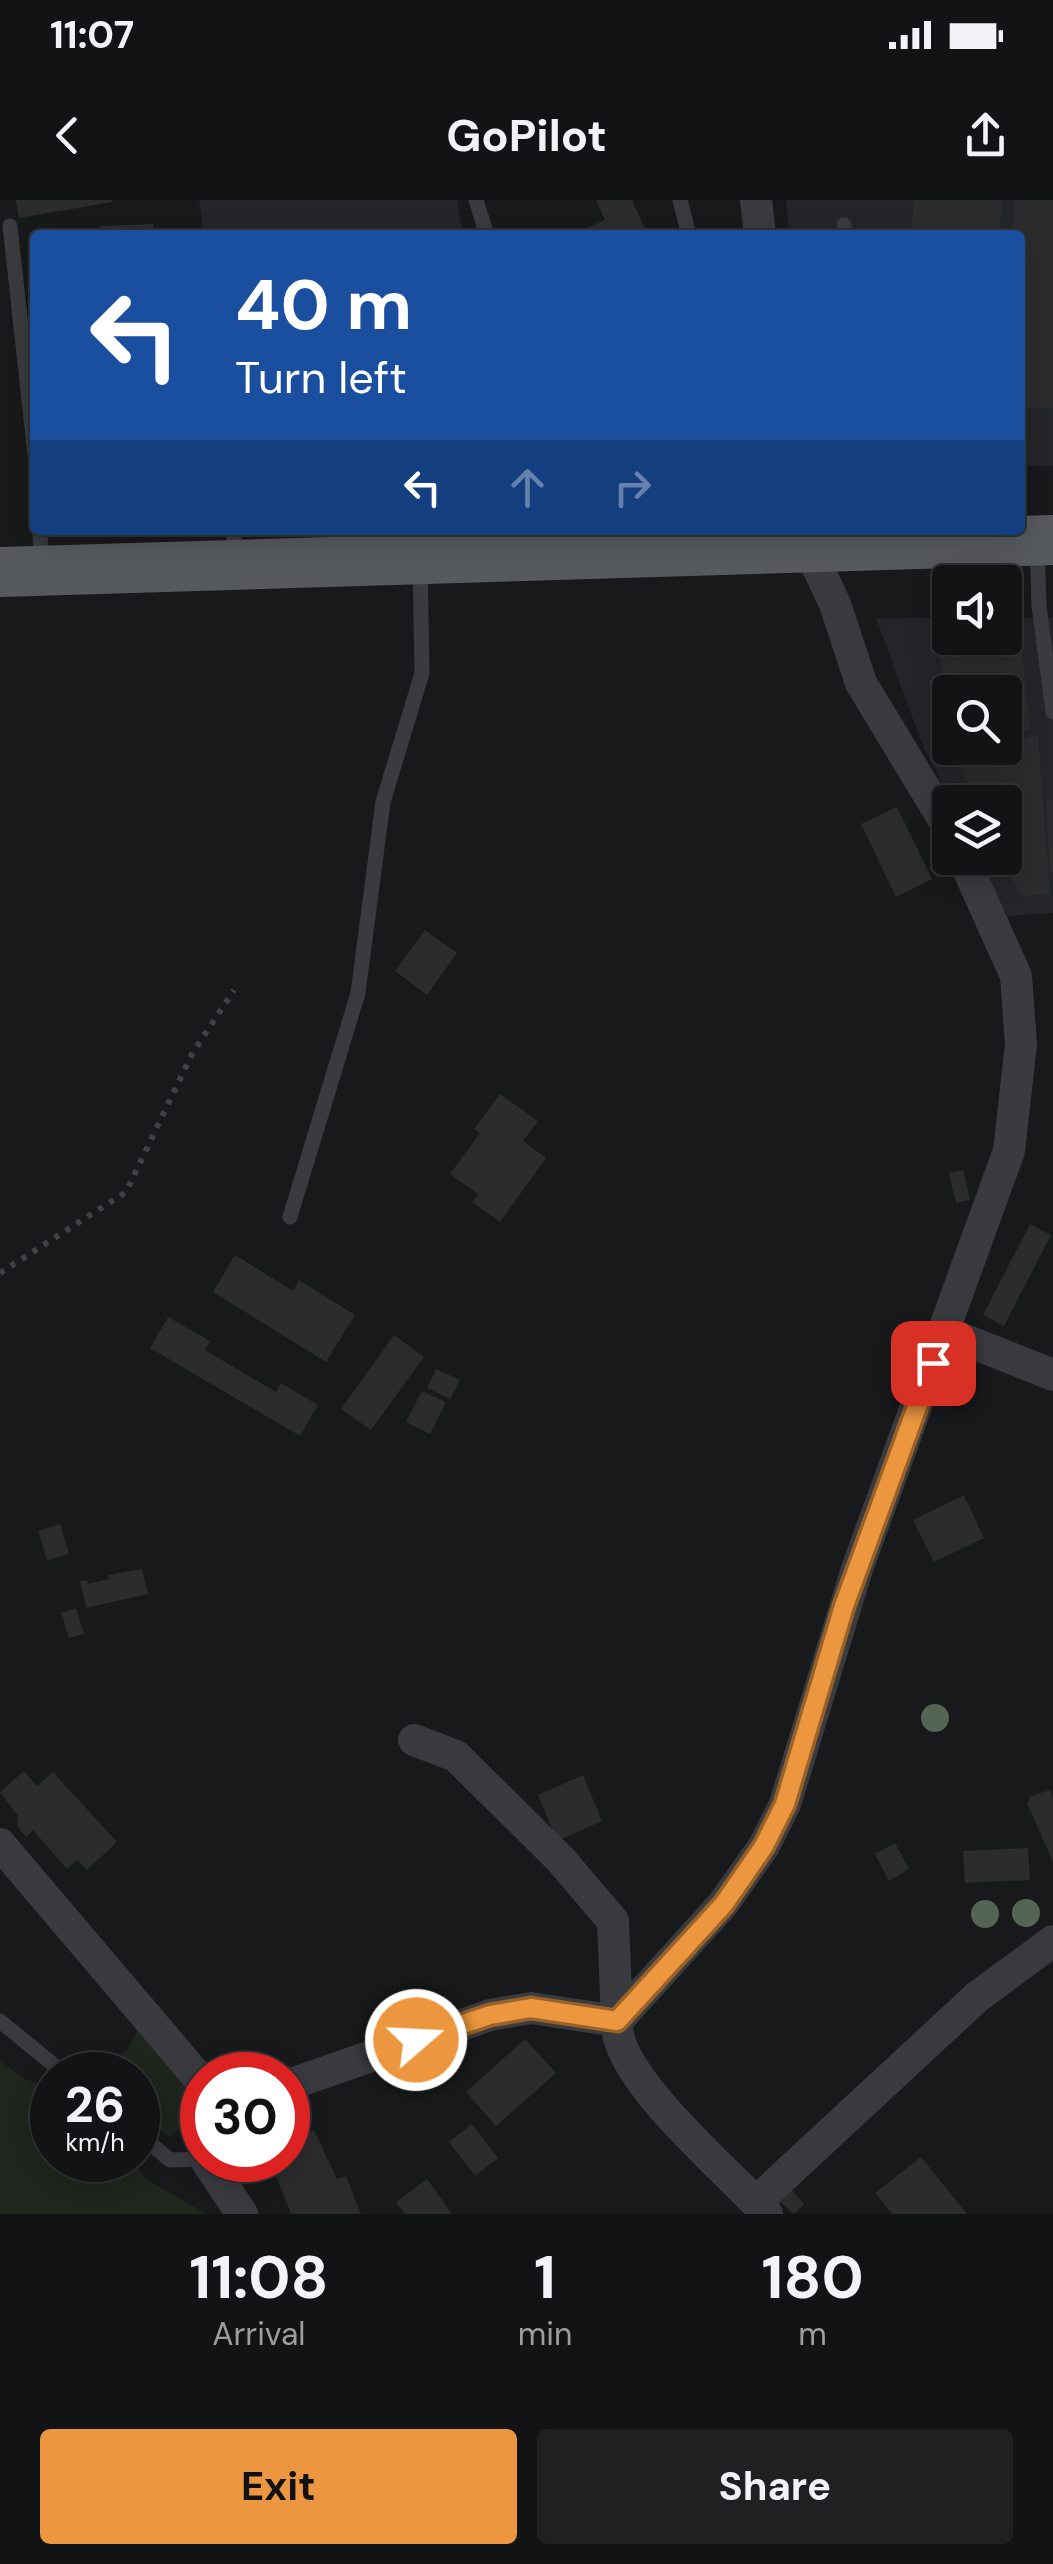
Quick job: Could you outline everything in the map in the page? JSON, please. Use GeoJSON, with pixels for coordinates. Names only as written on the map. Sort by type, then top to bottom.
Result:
{"type":"FeatureCollection","features":[{"type":"Feature","properties":{"kind":"main road"},"geometry":{"type":"LineString","coordinates":[[27,558],[417,544],[803,538],[1045,540]]}},
{"type":"Feature","properties":{"kind":"street"},"geometry":{"type":"LineString","coordinates":[[756,200],[759,230]]}},
{"type":"Feature","properties":{"kind":"street"},"geometry":{"type":"LineString","coordinates":[[803,538],[835,604],[861,683],[932,800]]}},
{"type":"Feature","properties":{"kind":"street"},"geometry":{"type":"LineString","coordinates":[[617,2021],[724,1904],[764,1846],[785,1804],[862,1552],[1009,1150],[1021,1044],[1016,976],[971,875]]}},
{"type":"Feature","properties":{"kind":"street"},"geometry":{"type":"LineString","coordinates":[[945,1332],[1053,1375]]}},
{"type":"Feature","properties":{"kind":"street"},"geometry":{"type":"LineString","coordinates":[[414,1740],[456,1756],[560,1860],[614,1922],[615,2039],[628,2061],[697,2146],[762,2208],[977,1998],[1053,1940]]}},
{"type":"Feature","properties":{"kind":"street"},"geometry":{"type":"LineString","coordinates":[[0,1844],[180,2056]]}},
{"type":"Feature","properties":{"kind":"street"},"geometry":{"type":"LineString","coordinates":[[310,2078],[490,2015],[531,2008],[617,2021]]}},
{"type":"Feature","properties":{"kind":"street"},"geometry":{"type":"LineString","coordinates":[[220,2182],[242,2214]]}},
{"type":"Feature","properties":{"kind":"lane"},"geometry":{"type":"LineString","coordinates":[[476,200],[485,230]]}},
{"type":"Feature","properties":{"kind":"lane"},"geometry":{"type":"LineString","coordinates":[[680,200],[688,230]]}},
{"type":"Feature","properties":{"kind":"lane"},"geometry":{"type":"LineString","coordinates":[[10,226],[30,409]]}},
{"type":"Feature","properties":{"kind":"lane"},"geometry":{"type":"LineString","coordinates":[[1045,540],[1039,606],[1053,712]]}},
{"type":"Feature","properties":{"kind":"lane"},"geometry":{"type":"LineString","coordinates":[[290,1217],[358,993],[382,802],[422,672],[417,544]]}},
{"type":"Feature","properties":{"kind":"lane"},"geometry":{"type":"LineString","coordinates":[[0,2021],[38,2052]]}},
{"type":"Feature","properties":{"kind":"path"},"geometry":{"type":"LineString","coordinates":[[0,1273],[126,1192],[192,1054],[234,990]]}},
{"type":"Feature","properties":{"kind":"shaded area"},"geometry":{"type":"Polygon","coordinates":[[[199,200],[457,200],[462,230],[203,230],[199,200]]]}},
{"type":"Feature","properties":{"kind":"shaded area"},"geometry":{"type":"Polygon","coordinates":[[[786,200],[1053,200],[1053,466],[1025,466],[1025,230],[789,230],[786,200]]]}},
{"type":"Feature","properties":{"kind":"shaded area"},"geometry":{"type":"Polygon","coordinates":[[[876,618],[932,618],[932,655],[1022,655],[1022,618],[1053,618],[1053,913],[1007,916],[986,875],[1022,875],[1022,785],[942,785],[932,765],[1022,765],[1022,675],[932,675],[932,764],[876,618]]]}},
{"type":"Feature","properties":{"kind":"shaded area"},"geometry":{"type":"Polygon","coordinates":[[[139,2028],[180,2067],[180,2126],[170,2137],[160,2130],[160,2052],[126,2051],[139,2028]]]}},
{"type":"Feature","properties":{"kind":"shaded area"},"geometry":{"type":"Polygon","coordinates":[[[0,2061],[30,2081],[30,2182],[152,2182],[206,2214],[0,2214],[0,2061]]]}},
{"type":"Feature","properties":{"kind":"building"},"geometry":{"type":"Polygon","coordinates":[[[16,200],[112,200],[112,202],[19,218],[16,200]]]}},
{"type":"Feature","properties":{"kind":"building"},"geometry":{"type":"Polygon","coordinates":[[[596,200],[632,200],[646,230],[583,230],[605,220],[596,200]]]}},
{"type":"Feature","properties":{"kind":"building"},"geometry":{"type":"Polygon","coordinates":[[[914,200],[1002,200],[999,230],[911,230],[914,200]]]}},
{"type":"Feature","properties":{"kind":"building"},"geometry":{"type":"Polygon","coordinates":[[[1015,200],[1053,200],[1053,409],[1025,407],[1025,230],[1012,230],[1015,200]]]}},
{"type":"Feature","properties":{"kind":"building"},"geometry":{"type":"Polygon","coordinates":[[[153,224],[153,230],[100,230],[100,226],[153,224]]]}},
{"type":"Feature","properties":{"kind":"building"},"geometry":{"type":"Polygon","coordinates":[[[1022,650],[1030,730],[1022,731],[1022,675],[942,675],[940,655],[1022,655],[1022,650]]]}},
{"type":"Feature","properties":{"kind":"building"},"geometry":{"type":"Polygon","coordinates":[[[1038,736],[1050,894],[1021,896],[1011,875],[1022,875],[1022,785],[969,785],[959,765],[1022,765],[1022,737],[1038,736]]]}},
{"type":"Feature","properties":{"kind":"building"},"geometry":{"type":"Polygon","coordinates":[[[1053,800],[1053,872],[1050,872],[1046,801],[1053,800]]]}},
{"type":"Feature","properties":{"kind":"building"},"geometry":{"type":"Polygon","coordinates":[[[897,807],[932,879],[896,897],[861,824],[897,807]]]}},
{"type":"Feature","properties":{"kind":"building"},"geometry":{"type":"Polygon","coordinates":[[[425,930],[457,953],[427,995],[395,971],[425,930]]]}},
{"type":"Feature","properties":{"kind":"building"},"geometry":{"type":"Polygon","coordinates":[[[500,1094],[538,1121],[523,1141],[546,1158],[500,1222],[472,1202],[478,1194],[450,1174],[480,1133],[474,1129],[500,1094]]]}},
{"type":"Feature","properties":{"kind":"building"},"geometry":{"type":"Polygon","coordinates":[[[963,1170],[970,1200],[956,1203],[949,1173],[963,1170]]]}},
{"type":"Feature","properties":{"kind":"building"},"geometry":{"type":"Polygon","coordinates":[[[1030,1224],[1051,1235],[1004,1326],[983,1315],[1030,1224]]]}},
{"type":"Feature","properties":{"kind":"building"},"geometry":{"type":"Polygon","coordinates":[[[235,1255],[293,1291],[299,1280],[355,1315],[326,1362],[213,1292],[235,1255]]]}},
{"type":"Feature","properties":{"kind":"building"},"geometry":{"type":"Polygon","coordinates":[[[168,1317],[210,1341],[205,1350],[276,1392],[281,1383],[318,1405],[300,1436],[150,1348],[168,1317]]]}},
{"type":"Feature","properties":{"kind":"building"},"geometry":{"type":"Polygon","coordinates":[[[394,1335],[424,1357],[371,1430],[341,1409],[394,1335]]]}},
{"type":"Feature","properties":{"kind":"building"},"geometry":{"type":"Polygon","coordinates":[[[436,1369],[460,1380],[450,1399],[427,1388],[436,1369]]]}},
{"type":"Feature","properties":{"kind":"building"},"geometry":{"type":"Polygon","coordinates":[[[422,1391],[446,1402],[430,1434],[406,1422],[422,1391]]]}},
{"type":"Feature","properties":{"kind":"building"},"geometry":{"type":"Polygon","coordinates":[[[964,1495],[984,1538],[934,1562],[913,1520],[964,1495]]]}},
{"type":"Feature","properties":{"kind":"building"},"geometry":{"type":"Polygon","coordinates":[[[60,1524],[69,1554],[47,1560],[38,1531],[60,1524]]]}},
{"type":"Feature","properties":{"kind":"building"},"geometry":{"type":"Polygon","coordinates":[[[142,1569],[148,1594],[86,1608],[80,1581],[87,1580],[88,1584],[109,1579],[108,1575],[142,1569]]]}},
{"type":"Feature","properties":{"kind":"building"},"geometry":{"type":"Polygon","coordinates":[[[76,1608],[84,1634],[69,1638],[61,1613],[76,1608]]]}},
{"type":"Feature","properties":{"kind":"building"},"geometry":{"type":"Polygon","coordinates":[[[24,1771],[37,1786],[53,1772],[117,1842],[87,1870],[77,1860],[67,1869],[33,1830],[26,1837],[17,1826],[18,1816],[0,1792],[24,1771]]]}},
{"type":"Feature","properties":{"kind":"building"},"geometry":{"type":"Polygon","coordinates":[[[583,1775],[602,1821],[557,1841],[538,1795],[583,1775]]]}},
{"type":"Feature","properties":{"kind":"building"},"geometry":{"type":"Polygon","coordinates":[[[1050,1790],[1053,1862],[1027,1803],[1031,1796],[1050,1790]]]}},
{"type":"Feature","properties":{"kind":"building"},"geometry":{"type":"Polygon","coordinates":[[[895,1843],[909,1869],[889,1881],[875,1854],[895,1843]]]}},
{"type":"Feature","properties":{"kind":"building"},"geometry":{"type":"Polygon","coordinates":[[[1028,1848],[1030,1880],[965,1883],[963,1851],[1028,1848]]]}},
{"type":"Feature","properties":{"kind":"building"},"geometry":{"type":"Polygon","coordinates":[[[525,2039],[556,2073],[496,2126],[466,2092],[525,2039]]]}},
{"type":"Feature","properties":{"kind":"building"},"geometry":{"type":"Polygon","coordinates":[[[472,2124],[498,2158],[475,2176],[449,2142],[472,2124]]]}},
{"type":"Feature","properties":{"kind":"building"},"geometry":{"type":"Polygon","coordinates":[[[314,2130],[337,2179],[346,2176],[361,2214],[291,2214],[279,2182],[310,2182],[310,2132],[314,2130]]]}},
{"type":"Feature","properties":{"kind":"building"},"geometry":{"type":"Polygon","coordinates":[[[921,2157],[967,2214],[892,2214],[875,2193],[921,2157]]]}},
{"type":"Feature","properties":{"kind":"building"},"geometry":{"type":"Polygon","coordinates":[[[427,2179],[452,2214],[405,2214],[396,2202],[427,2179]]]}},
{"type":"Feature","properties":{"kind":"building"},"geometry":{"type":"Polygon","coordinates":[[[791,2189],[804,2204],[794,2214],[779,2201],[791,2189]]]}},
{"type":"Feature","properties":{"kind":"route"},"geometry":{"type":"LineString","coordinates":[[416,2040],[490,2015],[531,2008],[617,2021],[628,2004],[662,1975],[724,1904],[764,1846],[785,1804],[844,1606],[933,1363]]}}]}
